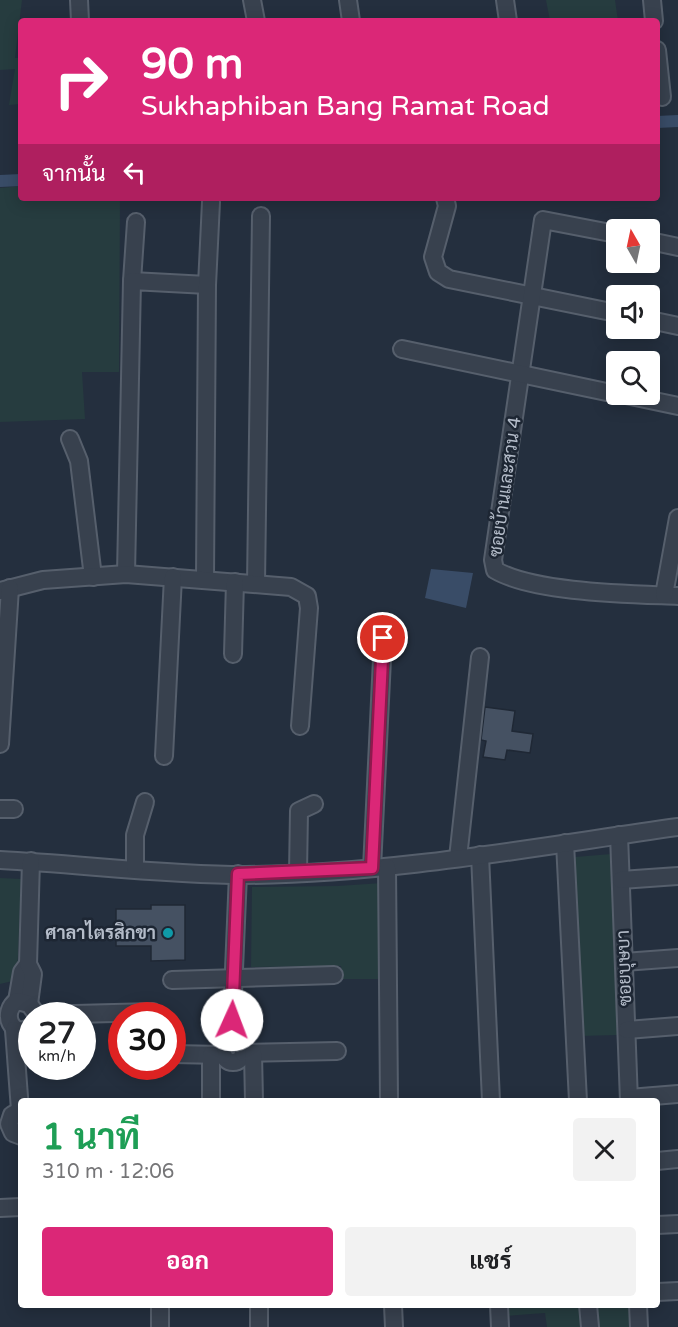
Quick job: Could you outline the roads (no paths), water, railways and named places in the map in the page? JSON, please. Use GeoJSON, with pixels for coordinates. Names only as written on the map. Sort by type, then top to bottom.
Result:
{"type":"FeatureCollection","features":[{"type":"Feature","properties":{"kind":"street"},"geometry":{"type":"LineString","coordinates":[[79,0],[80,18]]}},
{"type":"Feature","properties":{"kind":"street"},"geometry":{"type":"LineString","coordinates":[[252,0],[255,18]]}},
{"type":"Feature","properties":{"kind":"street"},"geometry":{"type":"LineString","coordinates":[[348,0],[351,18]]}},
{"type":"Feature","properties":{"kind":"street"},"geometry":{"type":"LineString","coordinates":[[505,0],[508,18]]}},
{"type":"Feature","properties":{"kind":"street"},"geometry":{"type":"LineString","coordinates":[[652,0],[654,18]]}},
{"type":"Feature","properties":{"kind":"street"},"geometry":{"type":"LineString","coordinates":[[660,78],[662,97]]}},
{"type":"Feature","properties":{"kind":"street"},"geometry":{"type":"LineString","coordinates":[[446,201],[433,257],[438,272],[449,279],[606,311]]}},
{"type":"Feature","properties":{"kind":"street"},"geometry":{"type":"LineString","coordinates":[[206,579],[207,285],[211,202]]}},
{"type":"Feature","properties":{"kind":"street"},"geometry":{"type":"LineString","coordinates":[[256,584],[261,216]]}},
{"type":"Feature","properties":{"kind":"street","name":"ซอยบ้านและสวน 4"},"geometry":{"type":"LineString","coordinates":[[606,232],[543,220],[493,560],[495,570],[510,578],[557,586],[671,596]]}},
{"type":"Feature","properties":{"kind":"street"},"geometry":{"type":"LineString","coordinates":[[126,574],[132,281],[136,222]]}},
{"type":"Feature","properties":{"kind":"street"},"geometry":{"type":"LineString","coordinates":[[660,243],[678,247]]}},
{"type":"Feature","properties":{"kind":"street"},"geometry":{"type":"LineString","coordinates":[[132,281],[207,285]]}},
{"type":"Feature","properties":{"kind":"street"},"geometry":{"type":"LineString","coordinates":[[660,322],[678,326]]}},
{"type":"Feature","properties":{"kind":"street"},"geometry":{"type":"LineString","coordinates":[[402,349],[606,391]]}},
{"type":"Feature","properties":{"kind":"street"},"geometry":{"type":"LineString","coordinates":[[660,402],[678,406]]}},
{"type":"Feature","properties":{"kind":"street"},"geometry":{"type":"LineString","coordinates":[[70,439],[79,461],[93,577]]}},
{"type":"Feature","properties":{"kind":"street"},"geometry":{"type":"LineString","coordinates":[[671,596],[678,519]]}},
{"type":"Feature","properties":{"kind":"street"},"geometry":{"type":"LineString","coordinates":[[0,744],[5,590],[43,580],[126,574],[291,587],[307,596],[309,608],[300,726]]}},
{"type":"Feature","properties":{"kind":"street"},"geometry":{"type":"LineString","coordinates":[[164,756],[173,577]]}},
{"type":"Feature","properties":{"kind":"street"},"geometry":{"type":"LineString","coordinates":[[233,654],[235,582]]}},
{"type":"Feature","properties":{"kind":"street"},"geometry":{"type":"LineString","coordinates":[[383,638],[380,868],[389,1098]]}},
{"type":"Feature","properties":{"kind":"street"},"geometry":{"type":"LineString","coordinates":[[458,858],[480,657]]}},
{"type":"Feature","properties":{"kind":"street"},"geometry":{"type":"LineString","coordinates":[[135,868],[135,835],[146,802]]}},
{"type":"Feature","properties":{"kind":"street"},"geometry":{"type":"LineString","coordinates":[[298,873],[299,811],[314,804]]}},
{"type":"Feature","properties":{"kind":"street"},"geometry":{"type":"LineString","coordinates":[[0,860],[238,874],[298,873],[380,868],[678,827]]}},
{"type":"Feature","properties":{"kind":"street","name":"ซอยบุษบา"},"geometry":{"type":"LineString","coordinates":[[619,835],[629,1098]]}},
{"type":"Feature","properties":{"kind":"street"},"geometry":{"type":"LineString","coordinates":[[565,843],[578,1098]]}},
{"type":"Feature","properties":{"kind":"street"},"geometry":{"type":"LineString","coordinates":[[480,855],[491,1098]]}},
{"type":"Feature","properties":{"kind":"street"},"geometry":{"type":"LineString","coordinates":[[30,1002],[33,974],[28,964],[31,861]]}},
{"type":"Feature","properties":{"kind":"street"},"geometry":{"type":"LineString","coordinates":[[212,1098],[232,1051],[238,874]]}},
{"type":"Feature","properties":{"kind":"street"},"geometry":{"type":"LineString","coordinates":[[621,880],[678,876]]}},
{"type":"Feature","properties":{"kind":"street"},"geometry":{"type":"LineString","coordinates":[[624,962],[678,958]]}},
{"type":"Feature","properties":{"kind":"street"},"geometry":{"type":"LineString","coordinates":[[172,980],[334,975]]}},
{"type":"Feature","properties":{"kind":"street"},"geometry":{"type":"LineString","coordinates":[[18,1007],[9,1006],[5,1014],[7,1023],[14,1030],[18,1030]]}},
{"type":"Feature","properties":{"kind":"street"},"geometry":{"type":"LineString","coordinates":[[627,1030],[678,1026]]}},
{"type":"Feature","properties":{"kind":"street"},"geometry":{"type":"LineString","coordinates":[[14,1030],[20,1098]]}},
{"type":"Feature","properties":{"kind":"street"},"geometry":{"type":"LineString","coordinates":[[232,1051],[253,1098]]}},
{"type":"Feature","properties":{"kind":"street"},"geometry":{"type":"LineString","coordinates":[[186,1053],[337,1051]]}},
{"type":"Feature","properties":{"kind":"street"},"geometry":{"type":"LineString","coordinates":[[645,1098],[678,1094]]}},
{"type":"Feature","properties":{"kind":"street"},"geometry":{"type":"LineString","coordinates":[[18,1112],[12,1115],[9,1124],[13,1132],[18,1134]]}},
{"type":"Feature","properties":{"kind":"street"},"geometry":{"type":"LineString","coordinates":[[660,1161],[678,1159]]}},
{"type":"Feature","properties":{"kind":"street"},"geometry":{"type":"LineString","coordinates":[[0,1208],[18,1207]]}},
{"type":"Feature","properties":{"kind":"street"},"geometry":{"type":"LineString","coordinates":[[660,1225],[678,1224]]}},
{"type":"Feature","properties":{"kind":"street"},"geometry":{"type":"LineString","coordinates":[[660,1292],[678,1291]]}},
{"type":"Feature","properties":{"kind":"street"},"geometry":{"type":"LineString","coordinates":[[160,1308],[160,1327]]}},
{"type":"Feature","properties":{"kind":"street"},"geometry":{"type":"LineString","coordinates":[[259,1308],[259,1327]]}},
{"type":"Feature","properties":{"kind":"street"},"geometry":{"type":"LineString","coordinates":[[393,1308],[394,1327]]}},
{"type":"Feature","properties":{"kind":"street"},"geometry":{"type":"LineString","coordinates":[[499,1308],[500,1327]]}},
{"type":"Feature","properties":{"kind":"street"},"geometry":{"type":"LineString","coordinates":[[588,1308],[590,1327]]}},
{"type":"Feature","properties":{"kind":"street"},"geometry":{"type":"LineString","coordinates":[[638,1308],[639,1327]]}},
{"type":"Feature","properties":{"kind":"water"},"geometry":{"type":"Polygon","coordinates":[[[431,569],[473,573],[466,608],[425,598],[431,569]]]}},
{"type":"Feature","properties":{"kind":"waterway"},"geometry":{"type":"LineString","coordinates":[[660,122],[678,121]]}},
{"type":"Feature","properties":{"kind":"waterway"},"geometry":{"type":"LineString","coordinates":[[0,181],[18,180]]}},
{"type":"Feature","properties":{"kind":"place","name":"ศาลาไตรสิกขา"},"geometry":{"type":"Point","coordinates":[168,933]}}]}
